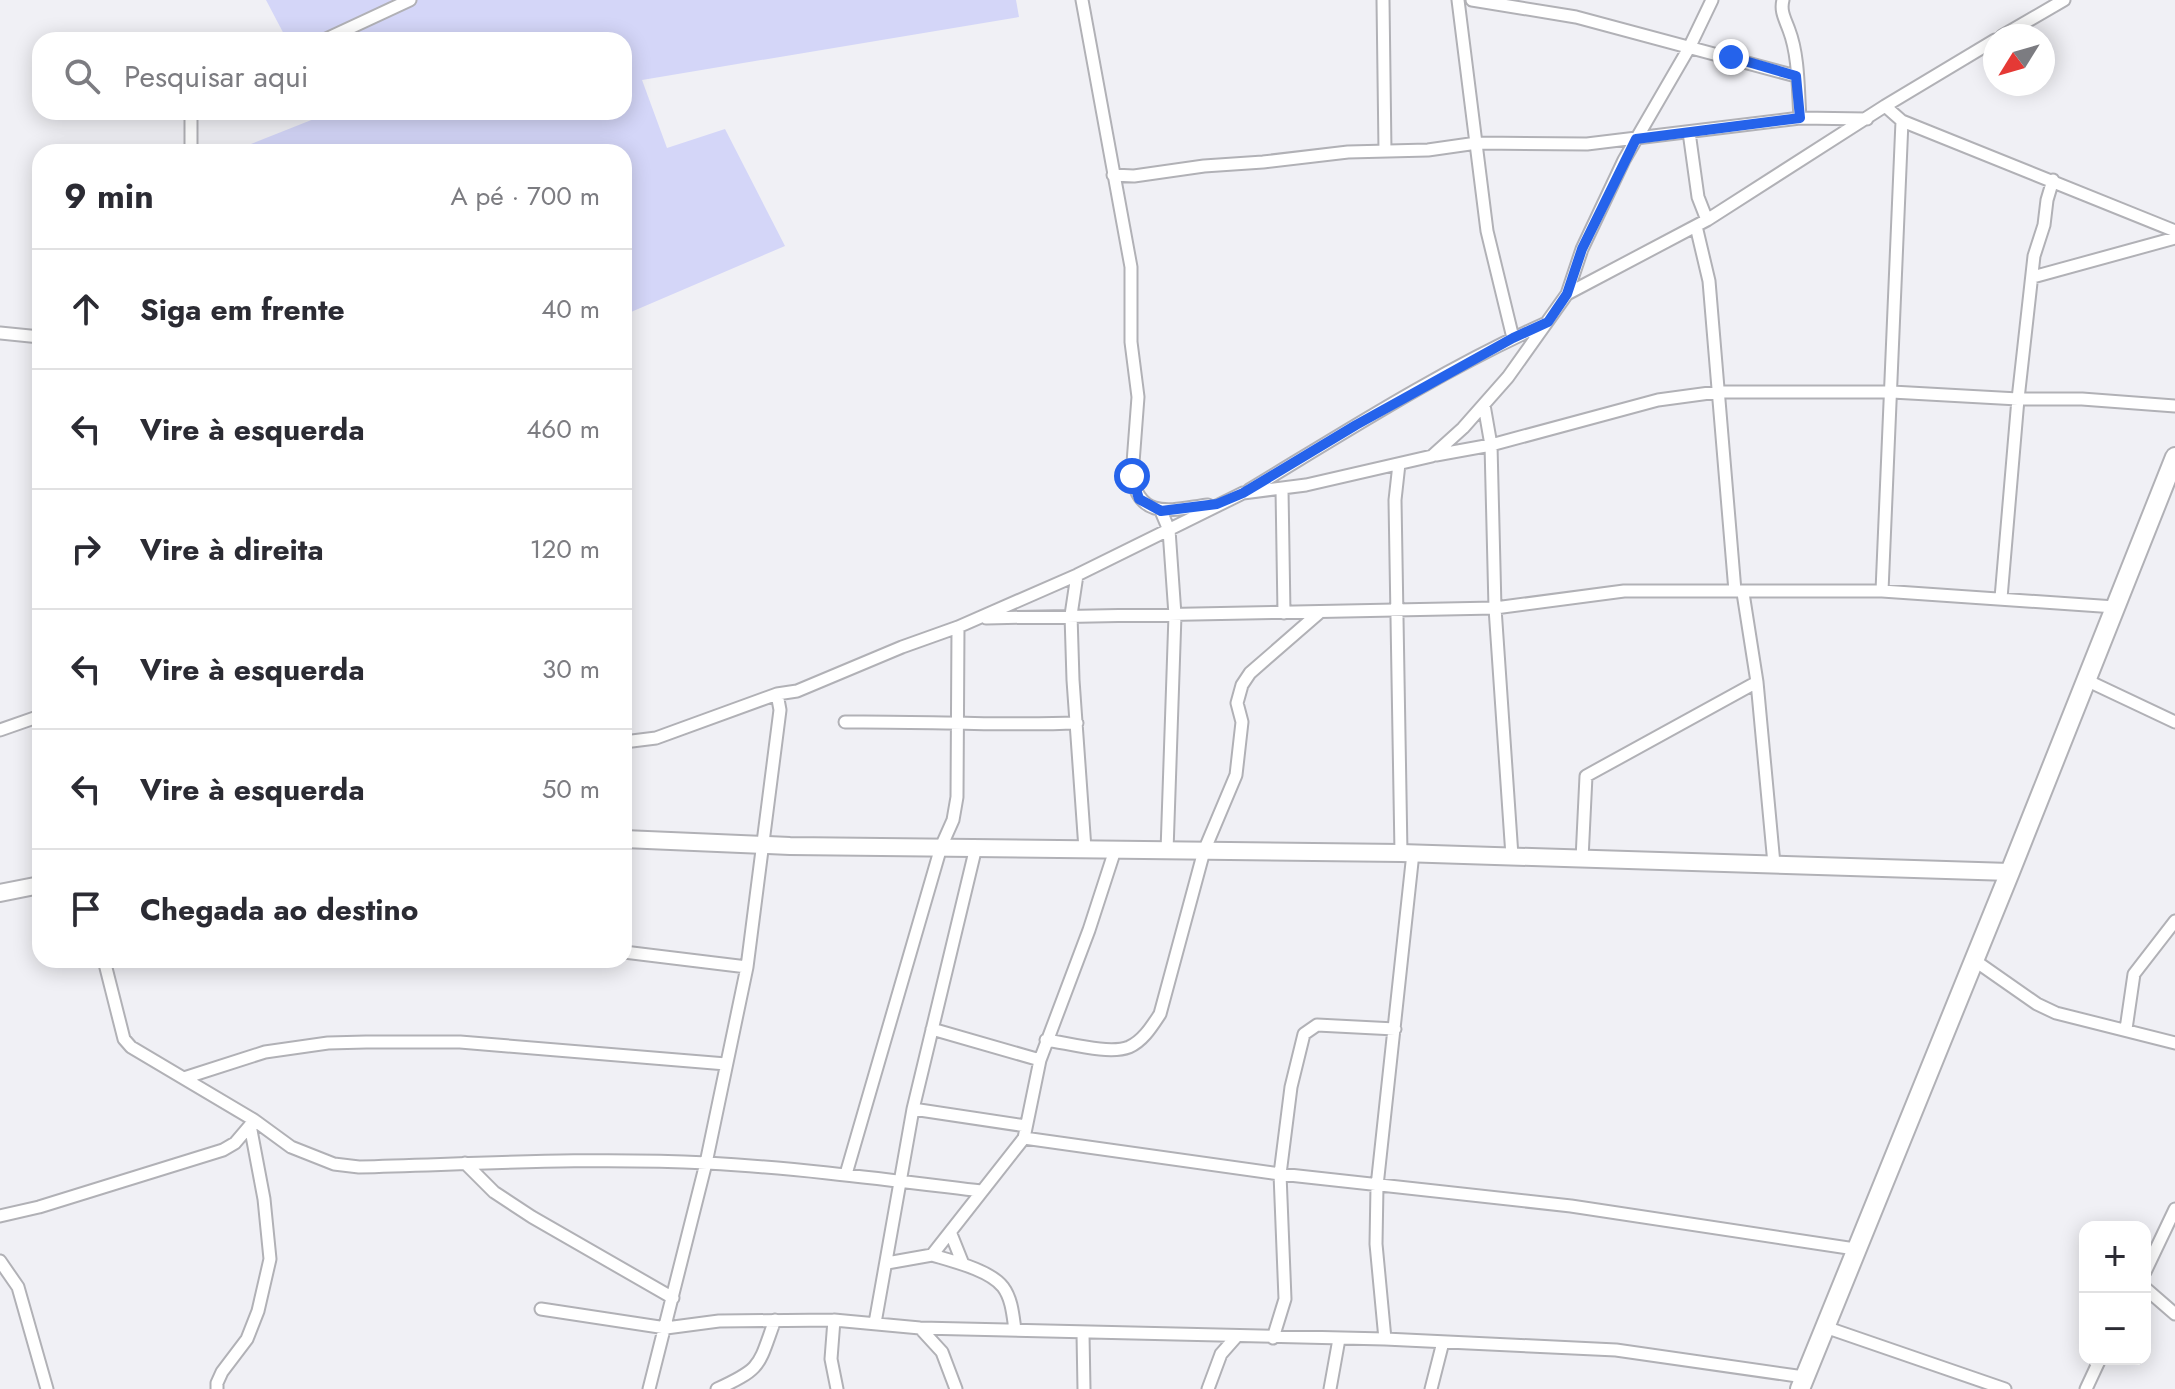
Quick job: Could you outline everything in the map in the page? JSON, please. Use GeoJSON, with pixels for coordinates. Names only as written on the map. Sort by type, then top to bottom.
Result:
{"type":"FeatureCollection","features":[{"type":"Feature","properties":{"kind":"main road"},"geometry":{"type":"LineString","coordinates":[[1802,1383],[2175,457]]}},
{"type":"Feature","properties":{"kind":"street"},"geometry":{"type":"LineString","coordinates":[[341,32],[410,0]]}},
{"type":"Feature","properties":{"kind":"street"},"geometry":{"type":"LineString","coordinates":[[1082,0],[1131,267],[1131,342],[1138,382],[1132,476],[1139,499],[1161,511],[1217,504]]}},
{"type":"Feature","properties":{"kind":"street"},"geometry":{"type":"LineString","coordinates":[[1383,0],[1385,151]]}},
{"type":"Feature","properties":{"kind":"street"},"geometry":{"type":"LineString","coordinates":[[1458,0],[1487,231],[1513,338]]}},
{"type":"Feature","properties":{"kind":"street"},"geometry":{"type":"LineString","coordinates":[[1472,0],[1576,17],[1796,76]]}},
{"type":"Feature","properties":{"kind":"street"},"geometry":{"type":"LineString","coordinates":[[1432,456],[1463,428],[1508,377],[1567,294],[1582,249],[1636,139],[1689,48],[1712,0]]}},
{"type":"Feature","properties":{"kind":"street"},"geometry":{"type":"LineString","coordinates":[[1783,0],[1782,14],[1791,33],[1800,118]]}},
{"type":"Feature","properties":{"kind":"street"},"geometry":{"type":"LineString","coordinates":[[2023,24],[2064,0]]}},
{"type":"Feature","properties":{"kind":"street"},"geometry":{"type":"LineString","coordinates":[[1567,294],[1702,223],[1983,47]]}},
{"type":"Feature","properties":{"kind":"street"},"geometry":{"type":"LineString","coordinates":[[1782,70],[1795,61]]}},
{"type":"Feature","properties":{"kind":"street"},"geometry":{"type":"LineString","coordinates":[[1885,106],[1902,121],[2175,231]]}},
{"type":"Feature","properties":{"kind":"street"},"geometry":{"type":"LineString","coordinates":[[1113,175],[1134,176],[1348,152],[1428,150],[1477,143],[1587,144],[1800,118],[1867,119]]}},
{"type":"Feature","properties":{"kind":"street"},"geometry":{"type":"LineString","coordinates":[[191,120],[191,144]]}},
{"type":"Feature","properties":{"kind":"street"},"geometry":{"type":"LineString","coordinates":[[1882,591],[1902,121]]}},
{"type":"Feature","properties":{"kind":"street"},"geometry":{"type":"LineString","coordinates":[[1689,132],[1709,281],[1717,392],[1739,592],[1757,682],[1774,864]]}},
{"type":"Feature","properties":{"kind":"street"},"geometry":{"type":"LineString","coordinates":[[1117,194],[1134,176]]}},
{"type":"Feature","properties":{"kind":"street"},"geometry":{"type":"LineString","coordinates":[[2001,598],[2035,246],[2044,225],[2053,180]]}},
{"type":"Feature","properties":{"kind":"street"},"geometry":{"type":"LineString","coordinates":[[2033,277],[2175,238]]}},
{"type":"Feature","properties":{"kind":"street"},"geometry":{"type":"LineString","coordinates":[[632,741],[656,738],[777,694],[797,691],[958,627],[1077,575],[1243,493],[1356,425],[1513,338],[1548,322]]}},
{"type":"Feature","properties":{"kind":"street"},"geometry":{"type":"LineString","coordinates":[[0,333],[32,336]]}},
{"type":"Feature","properties":{"kind":"street"},"geometry":{"type":"LineString","coordinates":[[1243,493],[1282,489],[1491,445],[1658,400],[1717,392],[1892,392],[2175,406]]}},
{"type":"Feature","properties":{"kind":"street"},"geometry":{"type":"LineString","coordinates":[[1484,405],[1491,445],[1495,608],[1512,856]]}},
{"type":"Feature","properties":{"kind":"street"},"geometry":{"type":"LineString","coordinates":[[1385,1339],[1376,1244],[1377,1186],[1395,1029],[1407,853],[1395,500],[1399,464]]}},
{"type":"Feature","properties":{"kind":"street"},"geometry":{"type":"LineString","coordinates":[[1282,489],[1284,613]]}},
{"type":"Feature","properties":{"kind":"street"},"geometry":{"type":"LineString","coordinates":[[1161,511],[1169,530],[1175,615],[1167,851]]}},
{"type":"Feature","properties":{"kind":"street"},"geometry":{"type":"LineString","coordinates":[[1077,575],[1071,615],[1085,849]]}},
{"type":"Feature","properties":{"kind":"street"},"geometry":{"type":"LineString","coordinates":[[979,618],[1495,608],[1624,591],[1882,591],[2115,607]]}},
{"type":"Feature","properties":{"kind":"street"},"geometry":{"type":"LineString","coordinates":[[1046,1040],[1109,1049],[1130,1047],[1146,1034],[1160,1014],[1204,851],[1236,775],[1242,722],[1237,703],[1242,685],[1250,673],[1320,612]]}},
{"type":"Feature","properties":{"kind":"street"},"geometry":{"type":"LineString","coordinates":[[846,1174],[941,847],[953,820],[957,797],[958,627]]}},
{"type":"Feature","properties":{"kind":"street"},"geometry":{"type":"LineString","coordinates":[[2086,680],[2175,722]]}},
{"type":"Feature","properties":{"kind":"street"},"geometry":{"type":"LineString","coordinates":[[1582,859],[1586,776],[1757,682]]}},
{"type":"Feature","properties":{"kind":"street"},"geometry":{"type":"LineString","coordinates":[[780,710],[797,691]]}},
{"type":"Feature","properties":{"kind":"street"},"geometry":{"type":"LineString","coordinates":[[649,1389],[706,1163],[747,967],[780,710],[777,694]]}},
{"type":"Feature","properties":{"kind":"street"},"geometry":{"type":"LineString","coordinates":[[0,730],[32,719]]}},
{"type":"Feature","properties":{"kind":"street"},"geometry":{"type":"LineString","coordinates":[[845,722],[928,720],[1005,726],[1077,723]]}},
{"type":"Feature","properties":{"kind":"street"},"geometry":{"type":"LineString","coordinates":[[632,839],[763,845],[1407,853],[2010,872]]}},
{"type":"Feature","properties":{"kind":"street"},"geometry":{"type":"LineString","coordinates":[[875,1323],[913,1109],[976,847]]}},
{"type":"Feature","properties":{"kind":"street"},"geometry":{"type":"LineString","coordinates":[[932,1255],[951,1234],[1025,1132],[1046,1040],[1089,930],[1115,850]]}},
{"type":"Feature","properties":{"kind":"street"},"geometry":{"type":"LineString","coordinates":[[0,893],[32,887]]}},
{"type":"Feature","properties":{"kind":"street"},"geometry":{"type":"LineString","coordinates":[[2126,1029],[2134,974],[2175,921]]}},
{"type":"Feature","properties":{"kind":"street"},"geometry":{"type":"LineString","coordinates":[[632,953],[747,967]]}},
{"type":"Feature","properties":{"kind":"street"},"geometry":{"type":"LineString","coordinates":[[1974,960],[2037,1004],[2056,1013],[2175,1043]]}},
{"type":"Feature","properties":{"kind":"street"},"geometry":{"type":"LineString","coordinates":[[106,968],[124,1039],[143,1056],[184,1078],[291,1147],[334,1164],[359,1167],[465,1163],[706,1163],[846,1174],[981,1191]]}},
{"type":"Feature","properties":{"kind":"street"},"geometry":{"type":"LineString","coordinates":[[1273,1338],[1285,1299],[1280,1174],[1291,1087],[1307,1030],[1317,1025],[1395,1029]]}},
{"type":"Feature","properties":{"kind":"street"},"geometry":{"type":"LineString","coordinates":[[932,1029],[1040,1060]]}},
{"type":"Feature","properties":{"kind":"street"},"geometry":{"type":"LineString","coordinates":[[184,1078],[265,1052],[328,1043],[366,1042],[460,1042],[726,1064]]}},
{"type":"Feature","properties":{"kind":"street"},"geometry":{"type":"LineString","coordinates":[[913,1109],[1025,1132],[1280,1174],[1571,1206],[1855,1249]]}},
{"type":"Feature","properties":{"kind":"street"},"geometry":{"type":"LineString","coordinates":[[0,1216],[39,1207],[223,1150],[235,1143],[252,1122]]}},
{"type":"Feature","properties":{"kind":"street"},"geometry":{"type":"LineString","coordinates":[[217,1389],[222,1372],[247,1339],[258,1311],[270,1259],[252,1122]]}},
{"type":"Feature","properties":{"kind":"street"},"geometry":{"type":"LineString","coordinates":[[465,1163],[494,1192],[532,1217],[673,1298]]}},
{"type":"Feature","properties":{"kind":"street"},"geometry":{"type":"LineString","coordinates":[[2151,1259],[2175,1209]]}},
{"type":"Feature","properties":{"kind":"street"},"geometry":{"type":"LineString","coordinates":[[951,1234],[963,1264]]}},
{"type":"Feature","properties":{"kind":"street"},"geometry":{"type":"LineString","coordinates":[[887,1263],[932,1255],[963,1264],[1003,1287],[1013,1311],[1015,1330]]}},
{"type":"Feature","properties":{"kind":"street"},"geometry":{"type":"LineString","coordinates":[[0,1261],[18,1287],[47,1389]]}},
{"type":"Feature","properties":{"kind":"street"},"geometry":{"type":"LineString","coordinates":[[2151,1293],[2175,1314]]}},
{"type":"Feature","properties":{"kind":"street"},"geometry":{"type":"LineString","coordinates":[[541,1309],[666,1328],[719,1321],[834,1320],[920,1328],[1385,1339],[1616,1350],[1802,1383]]}},
{"type":"Feature","properties":{"kind":"street"},"geometry":{"type":"LineString","coordinates":[[717,1389],[754,1369],[775,1320]]}},
{"type":"Feature","properties":{"kind":"street"},"geometry":{"type":"LineString","coordinates":[[834,1320],[831,1359],[837,1389]]}},
{"type":"Feature","properties":{"kind":"street"},"geometry":{"type":"LineString","coordinates":[[1825,1327],[2005,1389]]}},
{"type":"Feature","properties":{"kind":"street"},"geometry":{"type":"LineString","coordinates":[[920,1328],[942,1352],[956,1389]]}},
{"type":"Feature","properties":{"kind":"street"},"geometry":{"type":"LineString","coordinates":[[1083,1334],[1084,1389]]}},
{"type":"Feature","properties":{"kind":"street"},"geometry":{"type":"LineString","coordinates":[[1206,1336],[1221,1354]]}},
{"type":"Feature","properties":{"kind":"street"},"geometry":{"type":"LineString","coordinates":[[1208,1389],[1221,1354],[1236,1337]]}},
{"type":"Feature","properties":{"kind":"street"},"geometry":{"type":"LineString","coordinates":[[1330,1389],[1339,1339]]}},
{"type":"Feature","properties":{"kind":"street"},"geometry":{"type":"LineString","coordinates":[[1431,1389],[1443,1342]]}},
{"type":"Feature","properties":{"kind":"street"},"geometry":{"type":"LineString","coordinates":[[2086,1389],[2097,1365]]}},
{"type":"Feature","properties":{"kind":"shaded area"},"geometry":{"type":"Polygon","coordinates":[[[266,0],[1016,0],[1019,17],[642,80],[667,148],[725,129],[785,246],[632,312],[632,144],[251,144],[311,120],[632,120],[632,32],[283,32],[266,0]]]}},
{"type":"Feature","properties":{"kind":"route"},"geometry":{"type":"LineString","coordinates":[[1132,476],[1139,499],[1161,511],[1217,504],[1243,493],[1356,425],[1513,338],[1548,322],[1567,294],[1582,249],[1636,139],[1800,118],[1796,76],[1731,57]]}}]}
